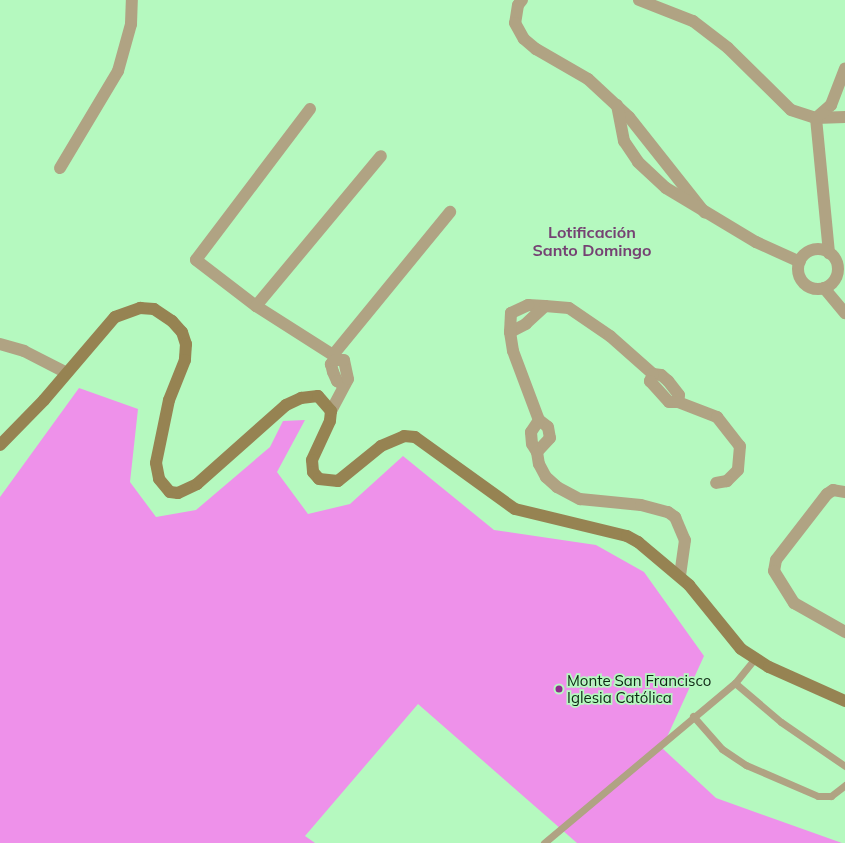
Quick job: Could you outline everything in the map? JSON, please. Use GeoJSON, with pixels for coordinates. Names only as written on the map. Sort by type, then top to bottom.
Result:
{"type":"FeatureCollection","features":[{"type":"Feature","properties":{"kind":"main road"},"geometry":{"type":"LineString","coordinates":[[0,444],[67,373],[115,318],[127,311],[154,309],[172,321],[182,332],[185,360],[169,400],[156,463],[163,487],[174,493],[197,484],[294,402],[318,396],[331,411],[330,420],[312,460],[313,472],[319,479],[338,481],[381,446],[404,436],[416,437],[515,509],[627,536],[680,576],[729,638],[755,658],[845,701]]}},
{"type":"Feature","properties":{"kind":"street"},"geometry":{"type":"LineString","coordinates":[[60,168],[118,71],[131,24],[132,0]]}},
{"type":"Feature","properties":{"kind":"street"},"geometry":{"type":"LineString","coordinates":[[522,0],[518,5],[515,23],[524,39],[536,49],[588,79],[617,106],[690,190],[705,213]]}},
{"type":"Feature","properties":{"kind":"street"},"geometry":{"type":"LineString","coordinates":[[639,0],[693,21],[728,48],[791,110],[816,118],[845,117]]}},
{"type":"Feature","properties":{"kind":"street"},"geometry":{"type":"LineString","coordinates":[[816,118],[831,105],[845,69]]}},
{"type":"Feature","properties":{"kind":"street"},"geometry":{"type":"LineString","coordinates":[[617,106],[624,141],[638,162],[666,188],[705,213],[756,242],[800,262]]}},
{"type":"Feature","properties":{"kind":"street"},"geometry":{"type":"LineString","coordinates":[[310,109],[196,260],[256,306],[334,358]]}},
{"type":"Feature","properties":{"kind":"street"},"geometry":{"type":"LineString","coordinates":[[816,118],[836,258],[834,281],[824,288]]}},
{"type":"Feature","properties":{"kind":"street"},"geometry":{"type":"LineString","coordinates":[[256,306],[381,156]]}},
{"type":"Feature","properties":{"kind":"street"},"geometry":{"type":"LineString","coordinates":[[331,411],[344,386],[333,372],[331,364],[334,358],[450,212]]}},
{"type":"Feature","properties":{"kind":"street"},"geometry":{"type":"LineString","coordinates":[[836,258],[812,251],[800,262],[799,274],[805,285],[824,288],[845,313]]}},
{"type":"Feature","properties":{"kind":"street"},"geometry":{"type":"LineString","coordinates":[[537,452],[550,438],[548,426],[539,420],[513,352],[510,332],[511,313],[528,305],[569,308],[610,336],[653,374],[661,375],[668,381],[679,395],[678,402],[717,417],[740,446],[738,470],[727,481],[716,483]]}},
{"type":"Feature","properties":{"kind":"street"},"geometry":{"type":"LineString","coordinates":[[510,332],[526,324],[545,306]]}},
{"type":"Feature","properties":{"kind":"street"},"geometry":{"type":"LineString","coordinates":[[0,344],[24,351],[67,373]]}},
{"type":"Feature","properties":{"kind":"street"},"geometry":{"type":"LineString","coordinates":[[539,420],[531,432],[532,444],[537,452],[539,464],[546,477],[558,487],[580,499],[641,505],[668,512],[675,517],[685,540],[680,576]]}},
{"type":"Feature","properties":{"kind":"street"},"geometry":{"type":"LineString","coordinates":[[845,492],[833,490],[827,494],[776,560],[774,571],[794,603],[845,632]]}},
{"type":"Feature","properties":{"kind":"lane"},"geometry":{"type":"LineString","coordinates":[[544,843],[693,716],[735,683],[755,658]]}},
{"type":"Feature","properties":{"kind":"lane"},"geometry":{"type":"LineString","coordinates":[[735,683],[781,722],[845,766]]}},
{"type":"Feature","properties":{"kind":"lane"},"geometry":{"type":"LineString","coordinates":[[693,716],[722,749],[746,765],[818,796],[832,796],[845,785]]}},
{"type":"Feature","properties":{"kind":"shaded area"},"geometry":{"type":"Polygon","coordinates":[[[79,388],[138,409],[130,482],[156,517],[196,510],[270,447],[283,421],[305,420],[277,472],[308,514],[350,504],[403,456],[494,530],[596,545],[644,572],[704,656],[662,748],[716,798],[842,843],[577,843],[418,704],[305,836],[315,843],[0,843],[0,497],[79,388]]]}},
{"type":"Feature","properties":{"kind":"place","name":"Monte San Francisco Iglesia Católica"},"geometry":{"type":"Point","coordinates":[559,689]}},
{"type":"Feature","properties":{"kind":"district","name":"Lotificación Santo Domingo"},"geometry":{"type":"Point","coordinates":[592,241]}}]}
